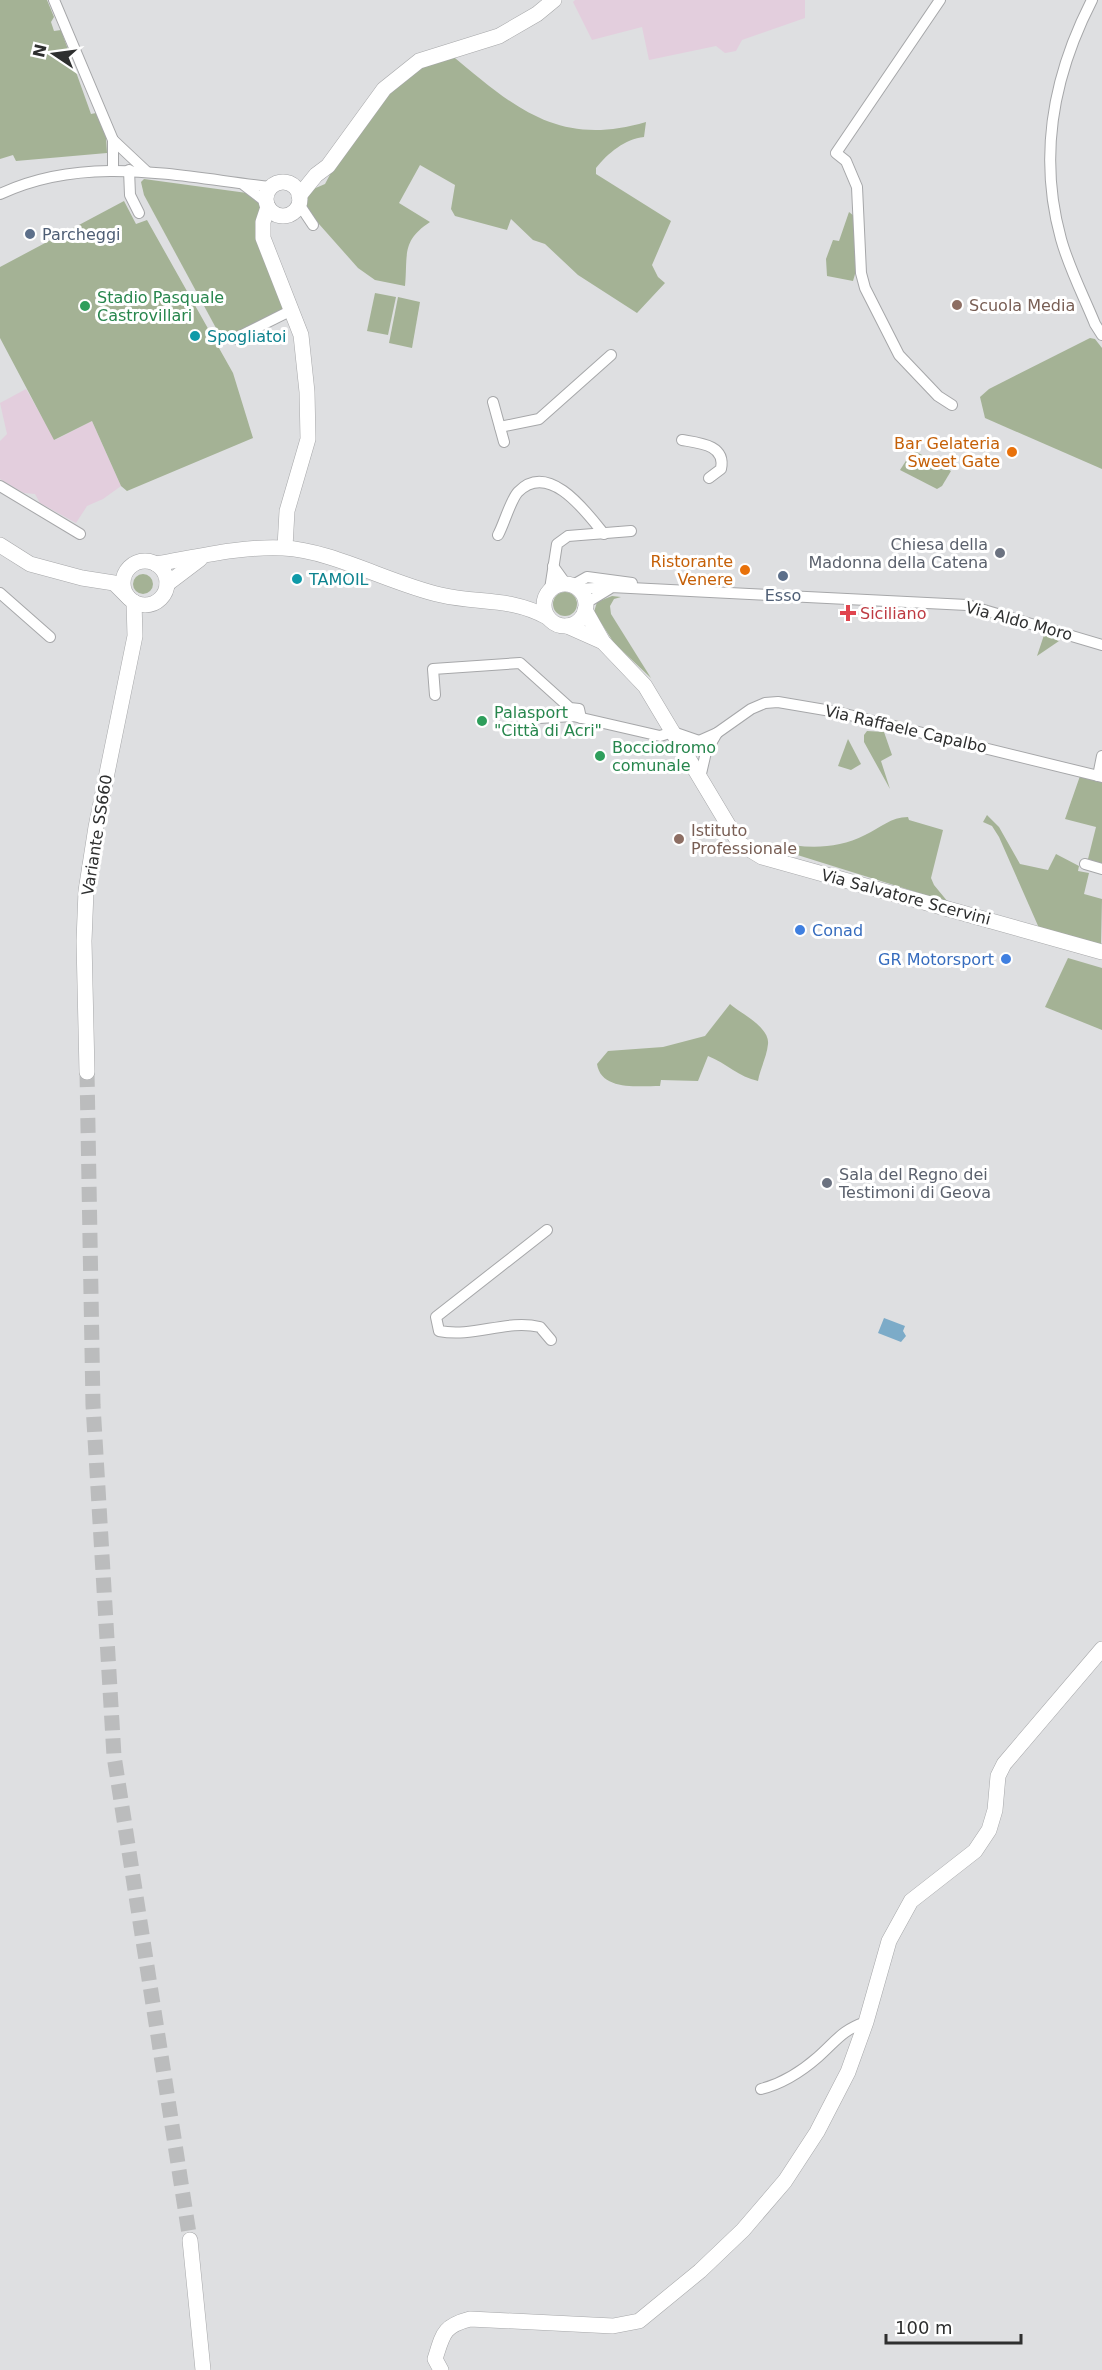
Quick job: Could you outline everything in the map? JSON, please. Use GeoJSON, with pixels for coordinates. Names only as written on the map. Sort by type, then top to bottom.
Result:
{"type":"FeatureCollection","features":[{"type":"Feature","properties":{"kind":"main road"},"geometry":{"type":"LineString","coordinates":[[270,208],[296,204],[316,175],[328,166],[384,89],[418,62],[499,36],[537,14],[554,0]]}},
{"type":"Feature","properties":{"kind":"main road"},"geometry":{"type":"LineString","coordinates":[[285,548],[287,511],[308,439],[308,392],[301,335],[263,238],[270,208],[271,187],[281,182],[316,175]]}},
{"type":"Feature","properties":{"kind":"main road"},"geometry":{"type":"LineString","coordinates":[[287,182],[295,187],[296,204]]}},
{"type":"Feature","properties":{"kind":"main road"},"geometry":{"type":"LineString","coordinates":[[0,545],[30,564],[82,578],[114,583],[131,600],[147,605],[154,603]]}},
{"type":"Feature","properties":{"kind":"main road"},"geometry":{"type":"LineString","coordinates":[[100,579],[125,573],[139,562],[156,564],[207,555],[285,548],[339,561],[409,587],[443,596],[515,603],[548,617],[556,624],[567,626],[603,642]]}},
{"type":"Feature","properties":{"kind":"main road"},"geometry":{"type":"LineString","coordinates":[[166,584],[207,555]]}},
{"type":"Feature","properties":{"kind":"main road"},"geometry":{"type":"LineString","coordinates":[[135,636],[154,603],[162,596],[166,584],[164,573],[156,564]]}},
{"type":"Feature","properties":{"kind":"main road"},"geometry":{"type":"LineString","coordinates":[[125,573],[123,586],[131,600]]}},
{"type":"Feature","properties":{"kind":"main road"},"geometry":{"type":"LineString","coordinates":[[515,603],[548,592],[578,594]]}},
{"type":"Feature","properties":{"kind":"main road"},"geometry":{"type":"LineString","coordinates":[[548,592],[544,606],[548,617]]}},
{"type":"Feature","properties":{"kind":"main road"},"geometry":{"type":"LineString","coordinates":[[567,626],[579,621],[578,594]]}},
{"type":"Feature","properties":{"kind":"main road"},"geometry":{"type":"LineString","coordinates":[[578,594],[603,642]]}},
{"type":"Feature","properties":{"kind":"main road","name":"Variante SS660"},"geometry":{"type":"LineString","coordinates":[[87,1071],[84,952],[87,891],[96,827],[135,636],[131,600]]}},
{"type":"Feature","properties":{"kind":"main road","name":"Via Salvatore Scervini"},"geometry":{"type":"LineString","coordinates":[[603,642],[645,686],[739,843],[762,857],[1102,952]]}},
{"type":"Feature","properties":{"kind":"main road"},"geometry":{"type":"LineString","coordinates":[[441,2370],[435,2358],[444,2332],[454,2323],[470,2319],[613,2326],[639,2320],[742,2230],[785,2181],[817,2132],[843,2082],[866,2022],[889,1941],[911,1901],[975,1851],[989,1830],[995,1810],[998,1776],[1004,1764],[1102,1649]]}},
{"type":"Feature","properties":{"kind":"main road"},"geometry":{"type":"LineString","coordinates":[[190,2240],[203,2370]]}},
{"type":"Feature","properties":{"kind":"street"},"geometry":{"type":"LineString","coordinates":[[54,0],[113,140],[113,169]]}},
{"type":"Feature","properties":{"kind":"street"},"geometry":{"type":"LineString","coordinates":[[940,0],[836,153],[846,161],[857,188],[861,273],[866,288],[898,355],[938,396],[952,405]]}},
{"type":"Feature","properties":{"kind":"street"},"geometry":{"type":"LineString","coordinates":[[1092,0],[1059,81],[1054,99],[1050,146],[1052,189],[1061,240],[1095,324],[1102,335]]}},
{"type":"Feature","properties":{"kind":"street"},"geometry":{"type":"LineString","coordinates":[[113,140],[146,171]]}},
{"type":"Feature","properties":{"kind":"street"},"geometry":{"type":"LineString","coordinates":[[0,194],[47,177],[113,169],[271,187]]}},
{"type":"Feature","properties":{"kind":"street"},"geometry":{"type":"LineString","coordinates":[[129,170],[130,195],[139,213]]}},
{"type":"Feature","properties":{"kind":"street"},"geometry":{"type":"LineString","coordinates":[[241,184],[270,208]]}},
{"type":"Feature","properties":{"kind":"street"},"geometry":{"type":"LineString","coordinates":[[234,339],[292,310]]}},
{"type":"Feature","properties":{"kind":"street"},"geometry":{"type":"LineString","coordinates":[[500,428],[539,419],[610,355]]}},
{"type":"Feature","properties":{"kind":"street"},"geometry":{"type":"LineString","coordinates":[[493,402],[504,442]]}},
{"type":"Feature","properties":{"kind":"street"},"geometry":{"type":"LineString","coordinates":[[682,440],[716,448],[720,454],[721,469],[709,478]]}},
{"type":"Feature","properties":{"kind":"street"},"geometry":{"type":"LineString","coordinates":[[498,535],[515,493],[525,486],[536,483],[552,485],[578,501],[604,534]]}},
{"type":"Feature","properties":{"kind":"street"},"geometry":{"type":"LineString","coordinates":[[0,486],[80,534]]}},
{"type":"Feature","properties":{"kind":"street"},"geometry":{"type":"LineString","coordinates":[[548,592],[557,544],[568,536],[631,531]]}},
{"type":"Feature","properties":{"kind":"street"},"geometry":{"type":"LineString","coordinates":[[553,566],[578,594],[586,577],[604,578],[668,591]]}},
{"type":"Feature","properties":{"kind":"street","name":"Via Aldo Moro"},"geometry":{"type":"LineString","coordinates":[[578,594],[611,587],[967,605],[1102,645]]}},
{"type":"Feature","properties":{"kind":"street"},"geometry":{"type":"LineString","coordinates":[[0,593],[50,637]]}},
{"type":"Feature","properties":{"kind":"street"},"geometry":{"type":"LineString","coordinates":[[435,695],[433,669],[520,663],[570,708],[579,710],[581,718]]}},
{"type":"Feature","properties":{"kind":"street","name":"Via Raffaele Capalbo"},"geometry":{"type":"LineString","coordinates":[[717,733],[751,708],[765,703],[778,702],[837,712],[1100,777]]}},
{"type":"Feature","properties":{"kind":"street"},"geometry":{"type":"LineString","coordinates":[[522,719],[581,718],[660,736],[673,732],[699,741]]}},
{"type":"Feature","properties":{"kind":"street"},"geometry":{"type":"LineString","coordinates":[[687,756],[699,741],[717,733]]}},
{"type":"Feature","properties":{"kind":"street"},"geometry":{"type":"LineString","coordinates":[[700,778],[706,752],[717,733]]}},
{"type":"Feature","properties":{"kind":"street"},"geometry":{"type":"LineString","coordinates":[[687,756],[706,752]]}},
{"type":"Feature","properties":{"kind":"street"},"geometry":{"type":"LineString","coordinates":[[1100,777],[1102,756]]}},
{"type":"Feature","properties":{"kind":"street"},"geometry":{"type":"LineString","coordinates":[[1085,864],[1102,869]]}},
{"type":"Feature","properties":{"kind":"street"},"geometry":{"type":"LineString","coordinates":[[547,1230],[436,1317],[439,1331],[485,1332],[518,1323],[540,1327],[551,1340]]}},
{"type":"Feature","properties":{"kind":"street"},"geometry":{"type":"LineString","coordinates":[[761,2089],[801,2070],[846,2029],[866,2022]]}},
{"type":"Feature","properties":{"kind":"shaded area"},"geometry":{"type":"Polygon","coordinates":[[[575,0],[805,0],[805,18],[742,40],[736,51],[725,53],[716,46],[649,60],[642,27],[592,40],[573,2],[575,0]]]}},
{"type":"Feature","properties":{"kind":"shaded area"},"geometry":{"type":"Polygon","coordinates":[[[26,389],[55,440],[92,421],[121,486],[103,499],[87,506],[76,523],[40,503],[35,494],[24,493],[0,479],[0,441],[7,434],[0,403],[26,389]]]}},
{"type":"Feature","properties":{"kind":"green space"},"geometry":{"type":"Polygon","coordinates":[[[0,0],[47,0],[54,17],[51,22],[54,31],[61,30],[91,114],[96,113],[106,137],[107,153],[16,161],[13,155],[0,159],[0,0]]]}},
{"type":"Feature","properties":{"kind":"green space"},"geometry":{"type":"Polygon","coordinates":[[[450,54],[517,106],[539,118],[562,126],[587,130],[615,129],[646,122],[644,137],[617,148],[596,168],[596,174],[671,221],[652,265],[658,277],[665,283],[637,313],[578,275],[545,244],[533,240],[511,219],[507,230],[455,216],[451,209],[455,185],[420,165],[399,203],[430,222],[410,242],[405,286],[375,280],[358,268],[303,206],[304,193],[325,184],[335,165],[384,98],[414,70],[450,54]]]}},
{"type":"Feature","properties":{"kind":"green space"},"geometry":{"type":"Polygon","coordinates":[[[144,179],[247,193],[261,205],[286,306],[276,314],[223,341],[144,195],[141,182],[144,179]]]}},
{"type":"Feature","properties":{"kind":"green space"},"geometry":{"type":"Polygon","coordinates":[[[124,201],[136,224],[147,220],[233,373],[253,438],[127,491],[121,486],[92,421],[54,440],[0,338],[0,267],[124,201]]]}},
{"type":"Feature","properties":{"kind":"green space"},"geometry":{"type":"Polygon","coordinates":[[[849,212],[854,216],[856,249],[853,281],[827,276],[826,259],[833,240],[839,241],[849,212]]]}},
{"type":"Feature","properties":{"kind":"green space"},"geometry":{"type":"Polygon","coordinates":[[[375,293],[396,297],[388,335],[367,331],[375,293]]]}},
{"type":"Feature","properties":{"kind":"green space"},"geometry":{"type":"Polygon","coordinates":[[[398,297],[420,302],[412,348],[389,343],[398,297]]]}},
{"type":"Feature","properties":{"kind":"green space"},"geometry":{"type":"Polygon","coordinates":[[[1090,338],[1095,339],[1102,348],[1102,469],[985,418],[980,397],[989,389],[1090,338]]]}},
{"type":"Feature","properties":{"kind":"green space"},"geometry":{"type":"Polygon","coordinates":[[[913,450],[951,471],[942,486],[937,489],[900,470],[913,450]]]}},
{"type":"Feature","properties":{"kind":"green space"},"geometry":{"type":"Polygon","coordinates":[[[139,574],[147,574],[153,580],[153,588],[147,594],[139,594],[133,588],[133,580],[139,574]]]}},
{"type":"Feature","properties":{"kind":"green space"},"geometry":{"type":"Polygon","coordinates":[[[565,592],[570,593],[576,599],[576,609],[570,615],[565,616],[560,615],[554,609],[553,604],[554,599],[560,593],[565,592]]]}},
{"type":"Feature","properties":{"kind":"green space"},"geometry":{"type":"Polygon","coordinates":[[[612,596],[621,597],[614,599],[610,606],[611,614],[651,678],[614,643],[594,612],[597,602],[612,596]]]}},
{"type":"Feature","properties":{"kind":"green space"},"geometry":{"type":"Polygon","coordinates":[[[1044,635],[1059,641],[1037,656],[1044,635]]]}},
{"type":"Feature","properties":{"kind":"green space"},"geometry":{"type":"Polygon","coordinates":[[[867,731],[884,732],[892,755],[881,761],[890,789],[864,742],[864,735],[867,731]]]}},
{"type":"Feature","properties":{"kind":"green space"},"geometry":{"type":"Polygon","coordinates":[[[848,739],[861,764],[851,770],[838,766],[848,739]]]}},
{"type":"Feature","properties":{"kind":"green space"},"geometry":{"type":"Polygon","coordinates":[[[1080,776],[1102,782],[1102,864],[1088,859],[1096,827],[1065,819],[1080,776]]]}},
{"type":"Feature","properties":{"kind":"green space"},"geometry":{"type":"Polygon","coordinates":[[[987,815],[999,827],[1020,864],[1048,870],[1056,854],[1079,866],[1078,871],[1089,873],[1084,894],[1102,899],[1101,945],[1039,928],[999,837],[992,826],[983,822],[987,815]]]}},
{"type":"Feature","properties":{"kind":"green space"},"geometry":{"type":"Polygon","coordinates":[[[908,817],[909,820],[943,830],[931,878],[948,902],[775,848],[776,843],[810,847],[843,843],[865,835],[891,821],[908,817]]]}},
{"type":"Feature","properties":{"kind":"green space"},"geometry":{"type":"Polygon","coordinates":[[[1068,958],[1102,968],[1102,1030],[1045,1007],[1068,958]]]}},
{"type":"Feature","properties":{"kind":"green space"},"geometry":{"type":"Polygon","coordinates":[[[730,1004],[754,1021],[767,1038],[767,1049],[758,1081],[708,1056],[698,1081],[661,1080],[660,1086],[632,1086],[613,1083],[600,1073],[597,1064],[608,1051],[663,1047],[705,1036],[730,1004]]]}},
{"type":"Feature","properties":{"kind":"water"},"geometry":{"type":"Polygon","coordinates":[[[884,1318],[905,1326],[903,1331],[906,1336],[901,1342],[878,1333],[884,1318]]]}},
{"type":"Feature","properties":{"kind":"tunnel"},"geometry":{"type":"LineString","coordinates":[[87,1072],[93,1405],[114,1756],[190,2240]]}},
{"type":"Feature","properties":{"kind":"place","name":"Parcheggi"},"geometry":{"type":"Point","coordinates":[30,234]}},
{"type":"Feature","properties":{"kind":"place","name":"Scuola Media"},"geometry":{"type":"Point","coordinates":[957,305]}},
{"type":"Feature","properties":{"kind":"place","name":"Stadio Pasquale Castrovillari"},"geometry":{"type":"Point","coordinates":[85,306]}},
{"type":"Feature","properties":{"kind":"place","name":"Spogliatoi"},"geometry":{"type":"Point","coordinates":[195,336]}},
{"type":"Feature","properties":{"kind":"place","name":"Bar Gelateria Sweet Gate"},"geometry":{"type":"Point","coordinates":[1012,452]}},
{"type":"Feature","properties":{"kind":"place","name":"Chiesa della Madonna della Catena"},"geometry":{"type":"Point","coordinates":[1000,553]}},
{"type":"Feature","properties":{"kind":"place","name":"Ristorante Venere"},"geometry":{"type":"Point","coordinates":[745,570]}},
{"type":"Feature","properties":{"kind":"place","name":"Esso"},"geometry":{"type":"Point","coordinates":[783,576]}},
{"type":"Feature","properties":{"kind":"place","name":"TAMOIL"},"geometry":{"type":"Point","coordinates":[297,579]}},
{"type":"Feature","properties":{"kind":"place","name":"Siciliano"},"geometry":{"type":"Point","coordinates":[848,613]}},
{"type":"Feature","properties":{"kind":"place","name":"Palasport \"Città di Acri\""},"geometry":{"type":"Point","coordinates":[482,721]}},
{"type":"Feature","properties":{"kind":"place","name":"Bocciodromo comunale"},"geometry":{"type":"Point","coordinates":[600,756]}},
{"type":"Feature","properties":{"kind":"place","name":"Istituto Professionale"},"geometry":{"type":"Point","coordinates":[679,839]}},
{"type":"Feature","properties":{"kind":"place","name":"Conad"},"geometry":{"type":"Point","coordinates":[800,930]}},
{"type":"Feature","properties":{"kind":"place","name":"GR Motorsport"},"geometry":{"type":"Point","coordinates":[1006,959]}},
{"type":"Feature","properties":{"kind":"place","name":"Sala del Regno dei Testimoni di Geova"},"geometry":{"type":"Point","coordinates":[827,1183]}}]}
